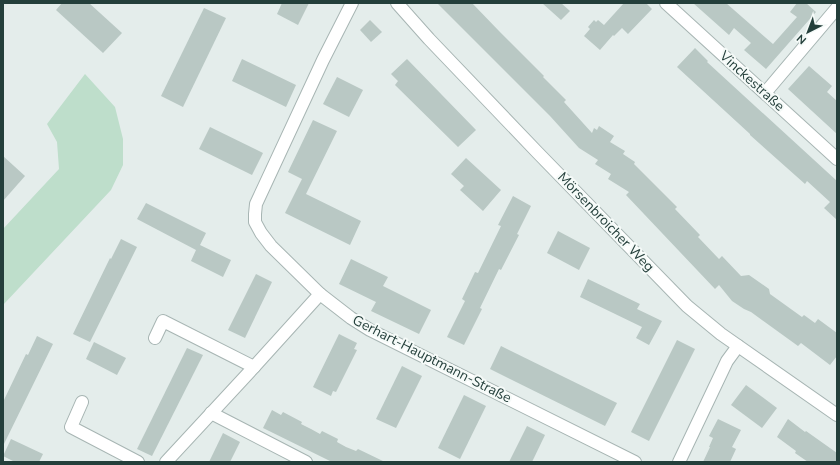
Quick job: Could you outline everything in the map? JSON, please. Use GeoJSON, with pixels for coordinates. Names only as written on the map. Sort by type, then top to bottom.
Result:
{"type":"FeatureCollection","features":[{"type":"Feature","properties":{"kind":"street","name":"Gerhart-Hauptmann-Straße"},"geometry":{"type":"LineString","coordinates":[[352,3],[323,60],[256,204],[255,222],[260,233],[271,246],[320,294],[370,330],[636,462]]}},
{"type":"Feature","properties":{"kind":"street","name":"Mörsenbroicher Weg"},"geometry":{"type":"LineString","coordinates":[[397,3],[429,39],[516,130],[687,306],[721,334],[837,415]]}},
{"type":"Feature","properties":{"kind":"street","name":"Vinckestraße"},"geometry":{"type":"LineString","coordinates":[[666,3],[837,159]]}},
{"type":"Feature","properties":{"kind":"street"},"geometry":{"type":"LineString","coordinates":[[766,93],[837,8]]}},
{"type":"Feature","properties":{"kind":"street"},"geometry":{"type":"LineString","coordinates":[[166,462],[320,294]]}},
{"type":"Feature","properties":{"kind":"street"},"geometry":{"type":"LineString","coordinates":[[155,338],[163,322],[254,367]]}},
{"type":"Feature","properties":{"kind":"street"},"geometry":{"type":"LineString","coordinates":[[679,462],[726,361],[738,346]]}},
{"type":"Feature","properties":{"kind":"street"},"geometry":{"type":"LineString","coordinates":[[82,402],[71,427],[138,462]]}},
{"type":"Feature","properties":{"kind":"street"},"geometry":{"type":"LineString","coordinates":[[211,413],[306,462]]}},
{"type":"Feature","properties":{"kind":"green space"},"geometry":{"type":"Polygon","coordinates":[[[85,74],[115,107],[123,139],[123,165],[111,190],[3,305],[3,229],[59,169],[57,142],[47,124],[85,74]]]}},
{"type":"Feature","properties":{"kind":"building"},"geometry":{"type":"Polygon","coordinates":[[[62,3],[89,3],[122,33],[103,53],[56,10],[62,3]]]}},
{"type":"Feature","properties":{"kind":"building"},"geometry":{"type":"Polygon","coordinates":[[[282,3],[309,3],[298,25],[277,14],[282,3]]]}},
{"type":"Feature","properties":{"kind":"building"},"geometry":{"type":"Polygon","coordinates":[[[437,3],[472,3],[544,76],[543,77],[566,100],[564,102],[592,133],[594,128],[597,130],[599,126],[614,136],[610,142],[625,151],[623,154],[635,162],[634,164],[677,207],[675,209],[700,235],[698,237],[719,259],[722,256],[741,276],[749,275],[769,289],[770,294],[802,317],[804,315],[815,323],[818,319],[837,333],[837,356],[830,365],[801,343],[798,346],[751,312],[732,301],[719,285],[715,289],[626,195],[629,192],[608,179],[611,174],[595,164],[598,160],[579,148],[550,116],[437,3]]]}},
{"type":"Feature","properties":{"kind":"building"},"geometry":{"type":"Polygon","coordinates":[[[542,3],[561,3],[570,11],[561,20],[542,3]]]}},
{"type":"Feature","properties":{"kind":"building"},"geometry":{"type":"Polygon","coordinates":[[[624,3],[646,3],[652,9],[628,34],[622,28],[614,36],[613,35],[600,50],[584,36],[590,29],[588,27],[594,20],[596,22],[598,20],[604,25],[624,3]]]}},
{"type":"Feature","properties":{"kind":"building"},"geometry":{"type":"Polygon","coordinates":[[[693,3],[726,3],[773,44],[797,17],[790,12],[797,3],[806,3],[816,12],[766,69],[744,50],[751,43],[734,28],[729,35],[693,3]]]}},
{"type":"Feature","properties":{"kind":"building"},"geometry":{"type":"Polygon","coordinates":[[[204,8],[226,18],[183,107],[161,96],[204,8]]]}},
{"type":"Feature","properties":{"kind":"building"},"geometry":{"type":"Polygon","coordinates":[[[370,20],[382,32],[371,42],[360,30],[370,20]]]}},
{"type":"Feature","properties":{"kind":"building"},"geometry":{"type":"Polygon","coordinates":[[[695,48],[708,61],[707,62],[837,181],[837,220],[824,208],[830,202],[807,181],[805,184],[677,67],[695,48]]]}},
{"type":"Feature","properties":{"kind":"building"},"geometry":{"type":"Polygon","coordinates":[[[242,59],[296,85],[286,107],[232,81],[242,59]]]}},
{"type":"Feature","properties":{"kind":"building"},"geometry":{"type":"Polygon","coordinates":[[[407,59],[476,130],[458,147],[395,85],[398,81],[391,74],[407,59]]]}},
{"type":"Feature","properties":{"kind":"building"},"geometry":{"type":"Polygon","coordinates":[[[809,66],[832,86],[827,92],[837,101],[837,134],[788,89],[809,66]]]}},
{"type":"Feature","properties":{"kind":"building"},"geometry":{"type":"Polygon","coordinates":[[[337,77],[363,90],[349,117],[323,104],[337,77]]]}},
{"type":"Feature","properties":{"kind":"building"},"geometry":{"type":"Polygon","coordinates":[[[313,120],[337,131],[306,194],[361,221],[350,245],[285,213],[302,179],[288,172],[313,120]]]}},
{"type":"Feature","properties":{"kind":"building"},"geometry":{"type":"Polygon","coordinates":[[[210,127],[263,153],[252,175],[199,149],[210,127]]]}},
{"type":"Feature","properties":{"kind":"building"},"geometry":{"type":"Polygon","coordinates":[[[3,156],[25,176],[3,201],[3,156]]]}},
{"type":"Feature","properties":{"kind":"building"},"geometry":{"type":"Polygon","coordinates":[[[466,158],[501,190],[483,211],[460,190],[464,186],[451,174],[466,158]]]}},
{"type":"Feature","properties":{"kind":"building"},"geometry":{"type":"Polygon","coordinates":[[[513,196],[531,206],[517,234],[519,235],[501,270],[499,269],[480,308],[482,309],[464,345],[447,337],[465,301],[462,299],[475,272],[478,273],[501,226],[498,225],[513,196]]]}},
{"type":"Feature","properties":{"kind":"building"},"geometry":{"type":"Polygon","coordinates":[[[146,203],[206,233],[200,245],[231,260],[223,277],[191,261],[196,250],[137,219],[146,203]]]}},
{"type":"Feature","properties":{"kind":"building"},"geometry":{"type":"Polygon","coordinates":[[[558,231],[590,248],[579,270],[547,253],[558,231]]]}},
{"type":"Feature","properties":{"kind":"building"},"geometry":{"type":"Polygon","coordinates":[[[121,239],[137,247],[90,342],[73,334],[110,258],[111,259],[121,239]]]}},
{"type":"Feature","properties":{"kind":"building"},"geometry":{"type":"Polygon","coordinates":[[[351,259],[388,277],[383,286],[431,310],[419,334],[371,311],[376,302],[339,284],[351,259]]]}},
{"type":"Feature","properties":{"kind":"building"},"geometry":{"type":"Polygon","coordinates":[[[256,274],[272,282],[245,338],[228,330],[256,274]]]}},
{"type":"Feature","properties":{"kind":"building"},"geometry":{"type":"Polygon","coordinates":[[[588,279],[640,304],[637,309],[662,321],[649,345],[636,338],[642,327],[580,297],[588,279]]]}},
{"type":"Feature","properties":{"kind":"building"},"geometry":{"type":"Polygon","coordinates":[[[339,334],[357,343],[354,349],[357,350],[336,392],[333,391],[331,396],[313,387],[339,334]]]}},
{"type":"Feature","properties":{"kind":"building"},"geometry":{"type":"Polygon","coordinates":[[[37,336],[53,344],[3,446],[3,402],[26,354],[28,355],[37,336]]]}},
{"type":"Feature","properties":{"kind":"building"},"geometry":{"type":"Polygon","coordinates":[[[677,340],[695,349],[649,441],[631,432],[677,340]]]}},
{"type":"Feature","properties":{"kind":"building"},"geometry":{"type":"Polygon","coordinates":[[[94,342],[126,358],[117,375],[86,359],[94,342]]]}},
{"type":"Feature","properties":{"kind":"building"},"geometry":{"type":"Polygon","coordinates":[[[501,346],[617,403],[605,426],[490,369],[501,346]]]}},
{"type":"Feature","properties":{"kind":"building"},"geometry":{"type":"Polygon","coordinates":[[[187,348],[203,355],[152,456],[137,449],[187,348]]]}},
{"type":"Feature","properties":{"kind":"building"},"geometry":{"type":"Polygon","coordinates":[[[402,366],[422,376],[396,428],[376,419],[402,366]]]}},
{"type":"Feature","properties":{"kind":"building"},"geometry":{"type":"Polygon","coordinates":[[[746,385],[777,408],[762,428],[731,405],[746,385]]]}},
{"type":"Feature","properties":{"kind":"building"},"geometry":{"type":"Polygon","coordinates":[[[464,395],[486,406],[460,459],[438,448],[464,395]]]}},
{"type":"Feature","properties":{"kind":"building"},"geometry":{"type":"Polygon","coordinates":[[[272,410],[281,415],[283,412],[320,434],[322,431],[338,439],[337,442],[346,447],[356,451],[358,449],[385,462],[332,462],[263,428],[272,410]]]}},
{"type":"Feature","properties":{"kind":"building"},"geometry":{"type":"Polygon","coordinates":[[[718,419],[741,430],[732,447],[736,449],[730,462],[703,462],[713,438],[709,436],[718,419]]]}},
{"type":"Feature","properties":{"kind":"building"},"geometry":{"type":"Polygon","coordinates":[[[788,419],[837,453],[837,462],[808,462],[795,453],[796,451],[777,437],[788,419]]]}},
{"type":"Feature","properties":{"kind":"building"},"geometry":{"type":"Polygon","coordinates":[[[527,426],[545,435],[532,462],[509,462],[527,426]]]}},
{"type":"Feature","properties":{"kind":"building"},"geometry":{"type":"Polygon","coordinates":[[[223,433],[240,442],[230,462],[209,462],[223,433]]]}},
{"type":"Feature","properties":{"kind":"building"},"geometry":{"type":"Polygon","coordinates":[[[11,439],[43,454],[39,462],[15,462],[3,456],[11,439]]]}}]}
